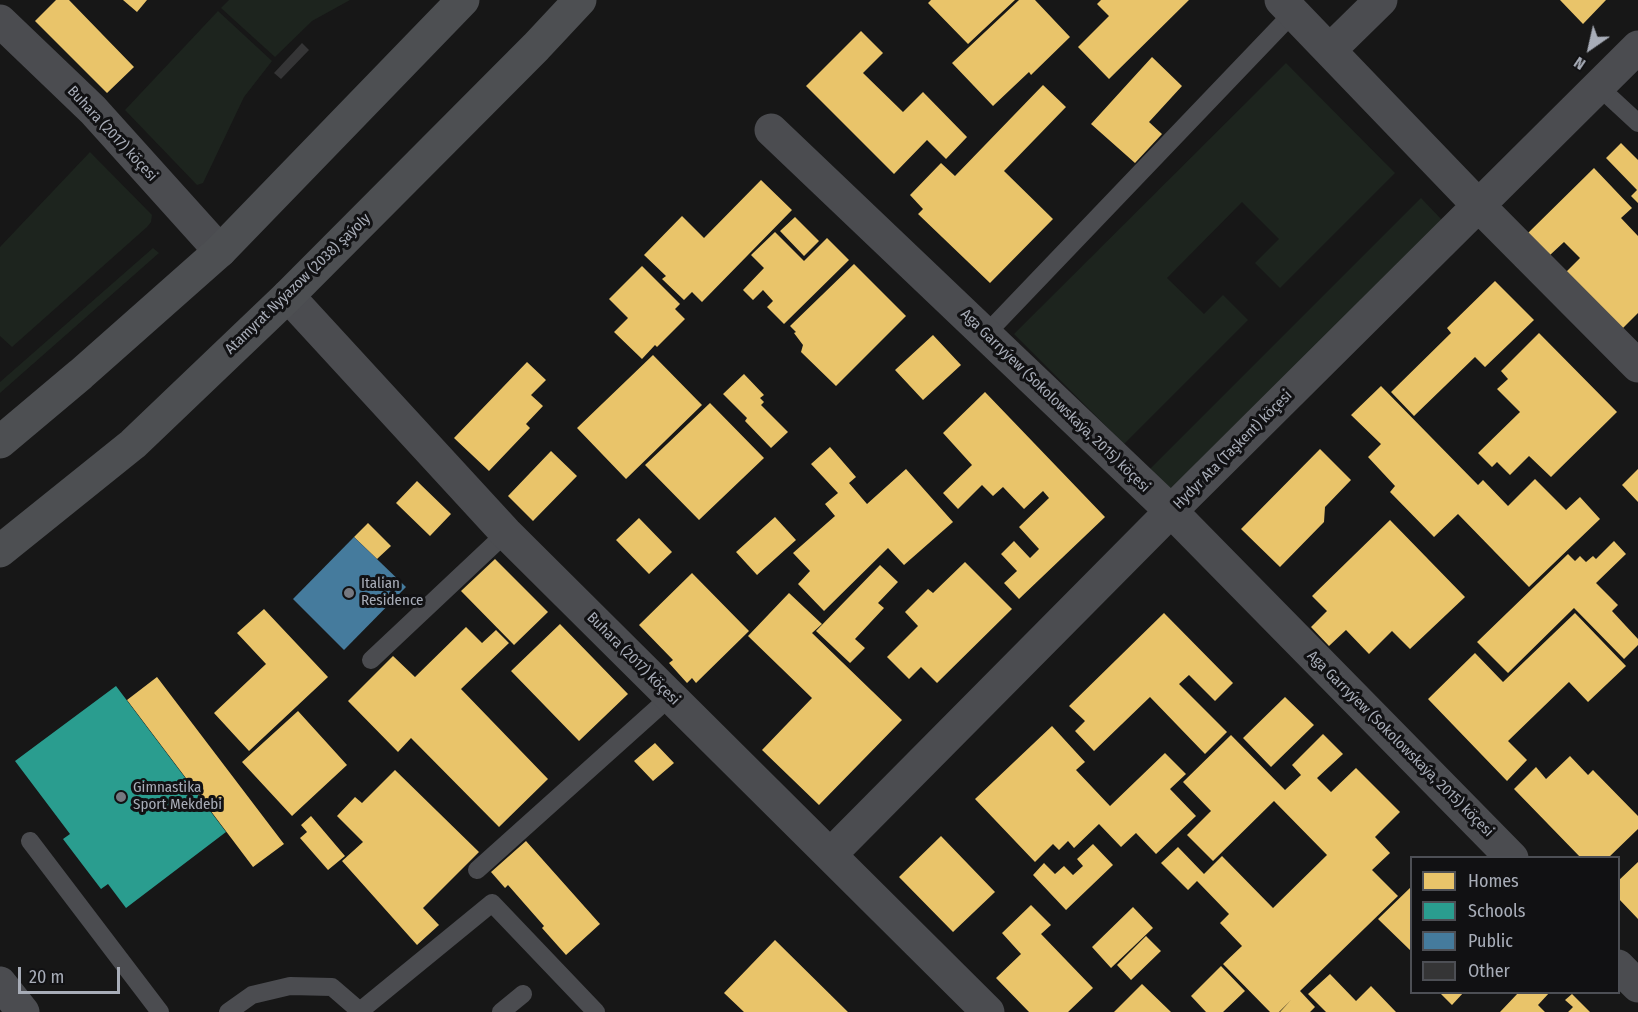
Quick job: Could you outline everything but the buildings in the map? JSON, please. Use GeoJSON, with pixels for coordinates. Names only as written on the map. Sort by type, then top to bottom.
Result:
{"type":"FeatureCollection","features":[{"type":"Feature","properties":{"kind":"main road"},"geometry":{"type":"LineString","coordinates":[[0,442],[220,251],[463,0]]}},
{"type":"Feature","properties":{"kind":"main road","name":"Atamyrat Nyýazow (2038) şaýoly"},"geometry":{"type":"LineString","coordinates":[[0,551],[133,444],[288,296],[580,0]]}},
{"type":"Feature","properties":{"kind":"street"},"geometry":{"type":"LineString","coordinates":[[1330,50],[1382,0]]}},
{"type":"Feature","properties":{"kind":"street"},"geometry":{"type":"LineString","coordinates":[[1287,6],[1478,205],[1638,366]]}},
{"type":"Feature","properties":{"kind":"street","name":"Buhara (2017) köçesi"},"geometry":{"type":"LineString","coordinates":[[0,21],[93,110],[220,251]]}},
{"type":"Feature","properties":{"kind":"street","name":"Hydyr Ata (Taşkent) köçesi"},"geometry":{"type":"LineString","coordinates":[[830,855],[1171,511],[1638,47]]}},
{"type":"Feature","properties":{"kind":"street","name":"Aga Garryýew (Sokolowskaýa, 2015) köçesi"},"geometry":{"type":"LineString","coordinates":[[771,130],[1171,511],[1510,856]]}},
{"type":"Feature","properties":{"kind":"street","name":"Buhara (2017) köçesi"},"geometry":{"type":"LineString","coordinates":[[288,296],[506,532],[988,1012]]}},
{"type":"Feature","properties":{"kind":"street"},"geometry":{"type":"LineString","coordinates":[[1620,968],[1638,986]]}},
{"type":"Feature","properties":{"kind":"street"},"geometry":{"type":"LineString","coordinates":[[0,983],[23,1012]]}},
{"type":"Feature","properties":{"kind":"lane"},"geometry":{"type":"LineString","coordinates":[[985,335],[1287,6]]}},
{"type":"Feature","properties":{"kind":"lane"},"geometry":{"type":"LineString","coordinates":[[1598,86],[1638,123]]}},
{"type":"Feature","properties":{"kind":"lane"},"geometry":{"type":"LineString","coordinates":[[371,660],[506,532]]}},
{"type":"Feature","properties":{"kind":"lane"},"geometry":{"type":"LineString","coordinates":[[477,870],[670,696]]}},
{"type":"Feature","properties":{"kind":"lane"},"geometry":{"type":"LineString","coordinates":[[30,841],[160,1012]]}},
{"type":"Feature","properties":{"kind":"lane"},"geometry":{"type":"LineString","coordinates":[[228,1012],[252,995],[290,986],[332,987],[360,1011],[492,903],[596,1012]]}},
{"type":"Feature","properties":{"kind":"lane"},"geometry":{"type":"LineString","coordinates":[[501,1012],[523,994]]}},
{"type":"Feature","properties":{"kind":"shaded area"},"geometry":{"type":"Polygon","coordinates":[[[229,0],[350,0],[312,21],[275,57],[221,8],[229,0]]]}},
{"type":"Feature","properties":{"kind":"shaded area"},"geometry":{"type":"Polygon","coordinates":[[[218,11],[272,61],[244,97],[203,183],[197,185],[125,110],[218,11]]]}},
{"type":"Feature","properties":{"kind":"shaded area"},"geometry":{"type":"Polygon","coordinates":[[[1286,63],[1395,173],[1280,288],[1255,263],[1279,239],[1242,202],[1167,278],[1204,314],[1223,295],[1248,320],[1124,444],[1014,334],[1286,63]]]}},
{"type":"Feature","properties":{"kind":"shaded area"},"geometry":{"type":"Polygon","coordinates":[[[90,152],[152,215],[151,222],[12,347],[0,336],[0,247],[90,152]]]}},
{"type":"Feature","properties":{"kind":"shaded area"},"geometry":{"type":"Polygon","coordinates":[[[1421,198],[1442,220],[1171,491],[1149,470],[1421,198]]]}},
{"type":"Feature","properties":{"kind":"shaded area"},"geometry":{"type":"Polygon","coordinates":[[[153,248],[159,253],[0,393],[0,382],[153,248]]]}},
{"type":"Feature","properties":{"kind":"place","name":"Italian Residence"},"geometry":{"type":"Point","coordinates":[349,593]}},
{"type":"Feature","properties":{"kind":"place","name":"Gimnastika Sport Mekdebi"},"geometry":{"type":"Point","coordinates":[121,797]}}]}
